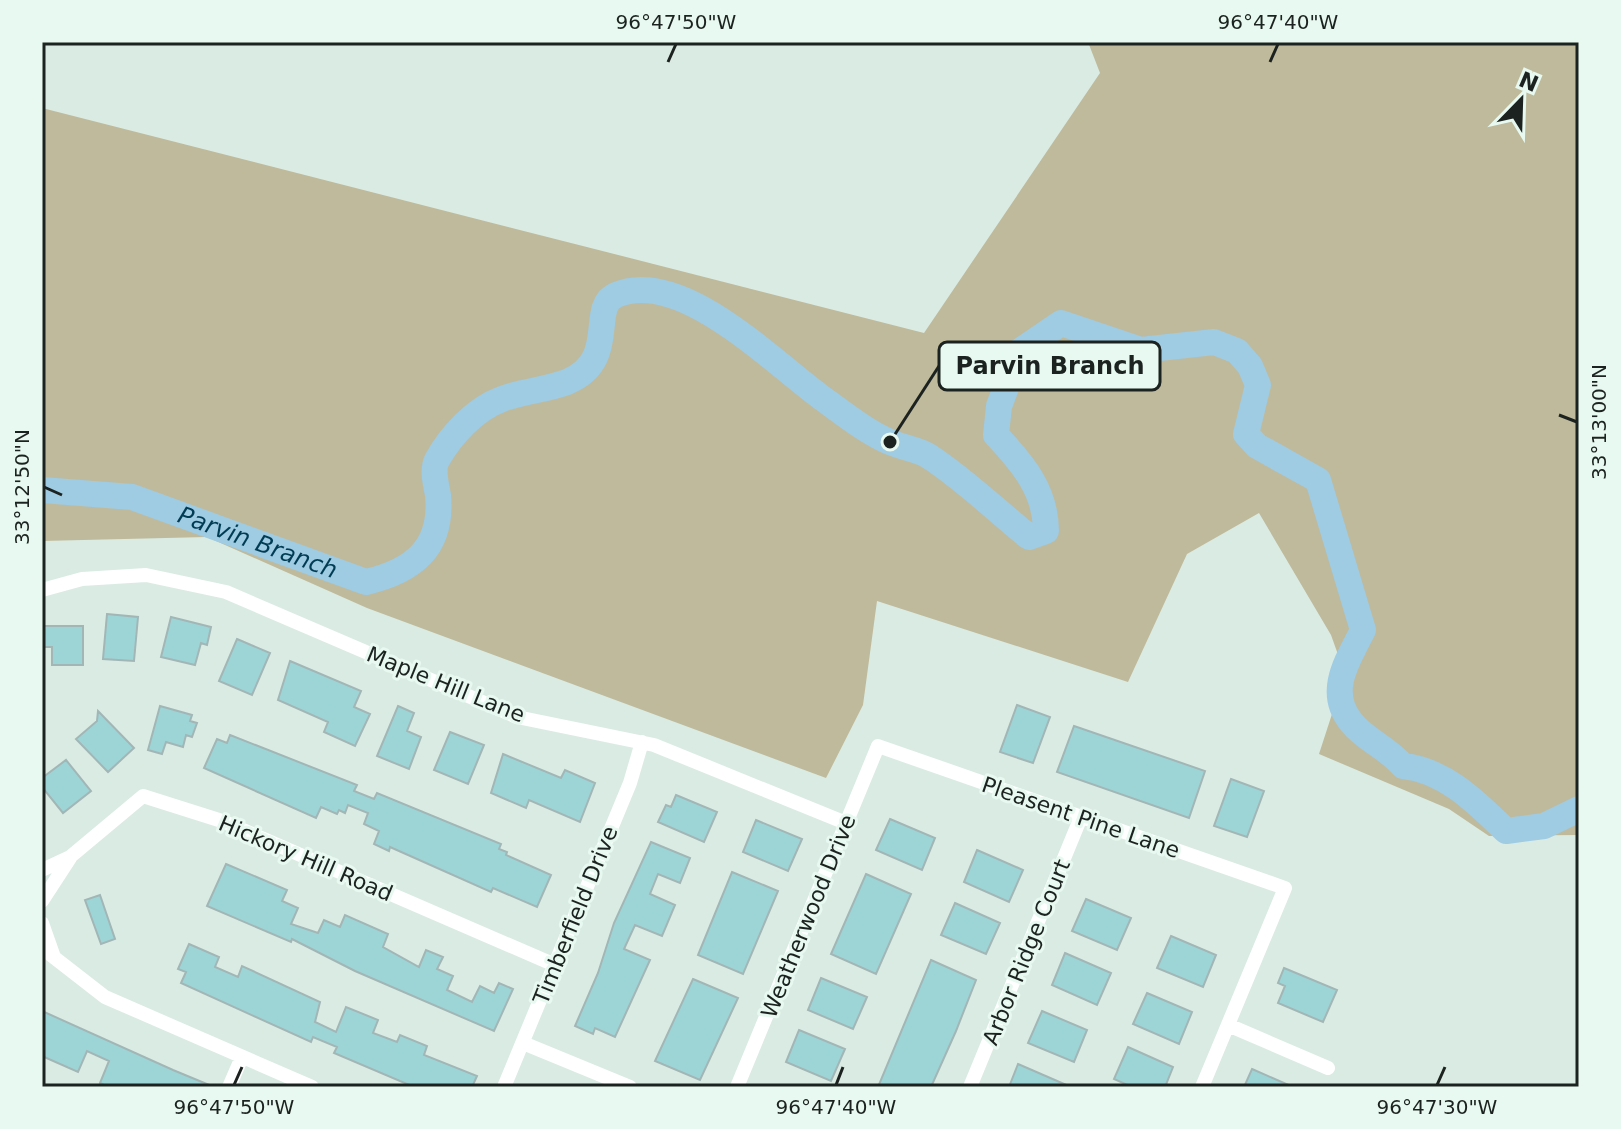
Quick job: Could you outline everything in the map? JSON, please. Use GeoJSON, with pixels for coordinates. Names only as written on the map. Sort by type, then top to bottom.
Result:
{"type":"FeatureCollection","features":[{"type":"Feature","properties":{"kind":"street","name":"Maple Hill Lane"},"geometry":{"type":"LineString","coordinates":[[42,590],[82,579],[146,575],[226,592],[517,717],[642,742],[846,823]]}},
{"type":"Feature","properties":{"kind":"street","name":"Timberfield Drive"},"geometry":{"type":"LineString","coordinates":[[504,1087],[630,783],[642,742]]}},
{"type":"Feature","properties":{"kind":"street","name":"Weatherwood Drive"},"geometry":{"type":"LineString","coordinates":[[737,1087],[878,746]]}},
{"type":"Feature","properties":{"kind":"street","name":"Pleasent Pine Lane"},"geometry":{"type":"LineString","coordinates":[[878,746],[1285,888],[1228,1025]]}},
{"type":"Feature","properties":{"kind":"street","name":"Hickory Hill Road"},"geometry":{"type":"LineString","coordinates":[[42,870],[70,857],[143,796],[222,821],[555,965]]}},
{"type":"Feature","properties":{"kind":"street","name":"Arbor Ridge Court"},"geometry":{"type":"LineString","coordinates":[[970,1087],[1081,817]]}},
{"type":"Feature","properties":{"kind":"street","name":"Hickory Hill Road"},"geometry":{"type":"LineString","coordinates":[[42,901],[70,857]]}},
{"type":"Feature","properties":{"kind":"street"},"geometry":{"type":"LineString","coordinates":[[42,923],[48,953],[105,997],[312,1087]]}},
{"type":"Feature","properties":{"kind":"street"},"geometry":{"type":"LineString","coordinates":[[1202,1087],[1228,1025],[1328,1068]]}},
{"type":"Feature","properties":{"kind":"street"},"geometry":{"type":"LineString","coordinates":[[523,1043],[630,1087]]}},
{"type":"Feature","properties":{"kind":"street"},"geometry":{"type":"LineString","coordinates":[[229,1087],[242,1057]]}},
{"type":"Feature","properties":{"kind":"shaded area"},"geometry":{"type":"Polygon","coordinates":[[[1088,42],[1579,42],[1579,835],[1489,836],[1449,809],[1319,754],[1345,674],[1331,635],[1259,513],[1187,554],[1128,682],[877,601],[863,705],[826,778],[367,608],[207,537],[42,541],[42,108],[924,333],[1100,73],[1088,42]]]}},
{"type":"Feature","properties":{"kind":"building"},"geometry":{"type":"Polygon","coordinates":[[[107,614],[138,617],[134,661],[103,659],[107,614]]]}},
{"type":"Feature","properties":{"kind":"building"},"geometry":{"type":"Polygon","coordinates":[[[171,617],[211,627],[207,645],[201,643],[195,665],[161,657],[171,617]]]}},
{"type":"Feature","properties":{"kind":"building"},"geometry":{"type":"Polygon","coordinates":[[[42,626],[83,626],[83,665],[52,665],[52,647],[42,647],[42,626]]]}},
{"type":"Feature","properties":{"kind":"building"},"geometry":{"type":"Polygon","coordinates":[[[237,639],[270,653],[252,695],[219,681],[237,639]]]}},
{"type":"Feature","properties":{"kind":"building"},"geometry":{"type":"Polygon","coordinates":[[[290,661],[361,691],[354,707],[370,714],[355,746],[324,732],[328,722],[278,700],[290,661]]]}},
{"type":"Feature","properties":{"kind":"building"},"geometry":{"type":"Polygon","coordinates":[[[1017,705],[1050,717],[1033,763],[1000,752],[1017,705]]]}},
{"type":"Feature","properties":{"kind":"building"},"geometry":{"type":"Polygon","coordinates":[[[160,706],[192,715],[190,721],[197,723],[192,737],[186,735],[183,747],[166,742],[162,754],[148,750],[160,706]]]}},
{"type":"Feature","properties":{"kind":"building"},"geometry":{"type":"Polygon","coordinates":[[[398,706],[414,713],[407,731],[421,737],[409,769],[377,756],[398,706]]]}},
{"type":"Feature","properties":{"kind":"building"},"geometry":{"type":"Polygon","coordinates":[[[98,711],[134,748],[108,772],[76,739],[97,721],[98,711]]]}},
{"type":"Feature","properties":{"kind":"building"},"geometry":{"type":"Polygon","coordinates":[[[1074,726],[1205,771],[1189,818],[1057,772],[1074,726]]]}},
{"type":"Feature","properties":{"kind":"building"},"geometry":{"type":"Polygon","coordinates":[[[450,732],[484,745],[468,784],[434,770],[450,732]]]}},
{"type":"Feature","properties":{"kind":"building"},"geometry":{"type":"Polygon","coordinates":[[[230,735],[357,785],[354,791],[374,799],[377,793],[501,844],[499,849],[507,852],[506,855],[551,875],[537,907],[493,888],[491,892],[390,847],[389,851],[374,844],[379,831],[364,824],[368,813],[348,805],[345,813],[339,810],[337,814],[321,807],[316,818],[204,768],[217,739],[227,743],[230,735]]]}},
{"type":"Feature","properties":{"kind":"building"},"geometry":{"type":"Polygon","coordinates":[[[503,754],[561,778],[565,770],[595,783],[580,822],[529,800],[526,808],[491,793],[503,754]]]}},
{"type":"Feature","properties":{"kind":"building"},"geometry":{"type":"Polygon","coordinates":[[[66,760],[91,791],[63,813],[42,787],[42,778],[66,760]]]}},
{"type":"Feature","properties":{"kind":"building"},"geometry":{"type":"Polygon","coordinates":[[[1231,779],[1264,791],[1247,837],[1214,826],[1231,779]]]}},
{"type":"Feature","properties":{"kind":"building"},"geometry":{"type":"Polygon","coordinates":[[[676,795],[717,812],[704,842],[658,822],[666,805],[671,807],[676,795]]]}},
{"type":"Feature","properties":{"kind":"building"},"geometry":{"type":"Polygon","coordinates":[[[890,819],[935,838],[922,870],[876,850],[890,819]]]}},
{"type":"Feature","properties":{"kind":"building"},"geometry":{"type":"Polygon","coordinates":[[[756,820],[802,839],[788,871],[743,852],[756,820]]]}},
{"type":"Feature","properties":{"kind":"building"},"geometry":{"type":"Polygon","coordinates":[[[651,842],[690,858],[680,883],[658,874],[650,894],[675,905],[662,936],[635,925],[624,949],[650,960],[615,1037],[595,1028],[593,1034],[575,1026],[598,973],[614,923],[651,842]]]}},
{"type":"Feature","properties":{"kind":"building"},"geometry":{"type":"Polygon","coordinates":[[[977,850],[1023,870],[1009,902],[964,882],[977,850]]]}},
{"type":"Feature","properties":{"kind":"building"},"geometry":{"type":"Polygon","coordinates":[[[226,864],[287,890],[282,901],[298,908],[291,924],[318,933],[324,920],[340,927],[345,915],[388,934],[383,947],[419,967],[426,950],[443,957],[437,969],[453,976],[447,990],[472,1002],[480,986],[494,993],[499,983],[513,989],[494,1031],[355,971],[292,939],[291,942],[207,906],[226,864]]]}},
{"type":"Feature","properties":{"kind":"building"},"geometry":{"type":"Polygon","coordinates":[[[732,872],[778,891],[743,974],[698,955],[732,872]]]}},
{"type":"Feature","properties":{"kind":"building"},"geometry":{"type":"Polygon","coordinates":[[[866,874],[911,894],[876,974],[831,954],[866,874]]]}},
{"type":"Feature","properties":{"kind":"building"},"geometry":{"type":"Polygon","coordinates":[[[100,895],[115,939],[101,944],[85,900],[100,895]]]}},
{"type":"Feature","properties":{"kind":"building"},"geometry":{"type":"Polygon","coordinates":[[[1086,899],[1131,918],[1117,950],[1072,931],[1086,899]]]}},
{"type":"Feature","properties":{"kind":"building"},"geometry":{"type":"Polygon","coordinates":[[[955,903],[1000,923],[986,954],[941,935],[955,903]]]}},
{"type":"Feature","properties":{"kind":"building"},"geometry":{"type":"Polygon","coordinates":[[[1171,936],[1216,955],[1203,987],[1157,968],[1171,936]]]}},
{"type":"Feature","properties":{"kind":"building"},"geometry":{"type":"Polygon","coordinates":[[[189,944],[219,957],[215,967],[238,977],[242,966],[320,1002],[315,1022],[336,1032],[346,1007],[378,1020],[373,1033],[397,1042],[400,1035],[427,1046],[424,1055],[477,1076],[472,1087],[414,1087],[334,1053],[337,1047],[313,1037],[311,1042],[181,983],[186,972],[178,969],[189,944]]]}},
{"type":"Feature","properties":{"kind":"building"},"geometry":{"type":"Polygon","coordinates":[[[1065,953],[1111,973],[1097,1005],[1052,985],[1065,953]]]}},
{"type":"Feature","properties":{"kind":"building"},"geometry":{"type":"Polygon","coordinates":[[[931,960],[976,980],[956,1031],[931,1087],[878,1087],[931,960]]]}},
{"type":"Feature","properties":{"kind":"building"},"geometry":{"type":"Polygon","coordinates":[[[1284,968],[1337,990],[1323,1022],[1278,1003],[1285,986],[1278,983],[1284,968]]]}},
{"type":"Feature","properties":{"kind":"building"},"geometry":{"type":"Polygon","coordinates":[[[821,978],[867,997],[853,1029],[808,1010],[821,978]]]}},
{"type":"Feature","properties":{"kind":"building"},"geometry":{"type":"Polygon","coordinates":[[[693,979],[738,998],[700,1080],[655,1061],[693,979]]]}},
{"type":"Feature","properties":{"kind":"building"},"geometry":{"type":"Polygon","coordinates":[[[1147,993],[1192,1012],[1179,1044],[1133,1024],[1147,993]]]}},
{"type":"Feature","properties":{"kind":"building"},"geometry":{"type":"Polygon","coordinates":[[[42,1011],[214,1087],[109,1087],[100,1083],[109,1061],[87,1051],[78,1072],[42,1056],[42,1011]]]}},
{"type":"Feature","properties":{"kind":"building"},"geometry":{"type":"Polygon","coordinates":[[[1042,1011],[1087,1030],[1074,1062],[1028,1043],[1042,1011]]]}},
{"type":"Feature","properties":{"kind":"building"},"geometry":{"type":"Polygon","coordinates":[[[799,1030],[845,1049],[831,1081],[786,1062],[799,1030]]]}},
{"type":"Feature","properties":{"kind":"building"},"geometry":{"type":"Polygon","coordinates":[[[1128,1047],[1173,1067],[1165,1087],[1132,1087],[1114,1079],[1128,1047]]]}},
{"type":"Feature","properties":{"kind":"building"},"geometry":{"type":"Polygon","coordinates":[[[1018,1064],[1071,1087],[1009,1087],[1018,1064]]]}},
{"type":"Feature","properties":{"kind":"building"},"geometry":{"type":"Polygon","coordinates":[[[1252,1069],[1293,1087],[1244,1087],[1252,1069]]]}},
{"type":"Feature","properties":{"kind":"waterway","name":"Parvin Branch"},"geometry":{"type":"LineString","coordinates":[[42,490],[132,497],[366,582],[383,577],[411,564],[430,543],[438,514],[436,464],[457,432],[492,403],[567,382],[583,372],[593,361],[598,348],[608,301],[616,295],[642,290],[671,295],[700,307],[729,325],[874,434],[926,454],[943,466],[1029,537],[1046,531],[1042,503],[1024,468],[996,435],[999,406],[1020,351],[1061,323],[1141,350],[1214,342],[1237,351],[1250,366],[1258,385],[1246,434],[1257,446],[1318,480],[1363,630],[1346,664],[1340,687],[1340,699],[1351,722],[1403,766],[1433,774],[1459,790],[1506,831],[1544,826],[1579,809]]}},
{"type":"Feature","properties":{"kind":"place","name":"Parvin Branch"},"geometry":{"type":"Point","coordinates":[890,442]}}]}
